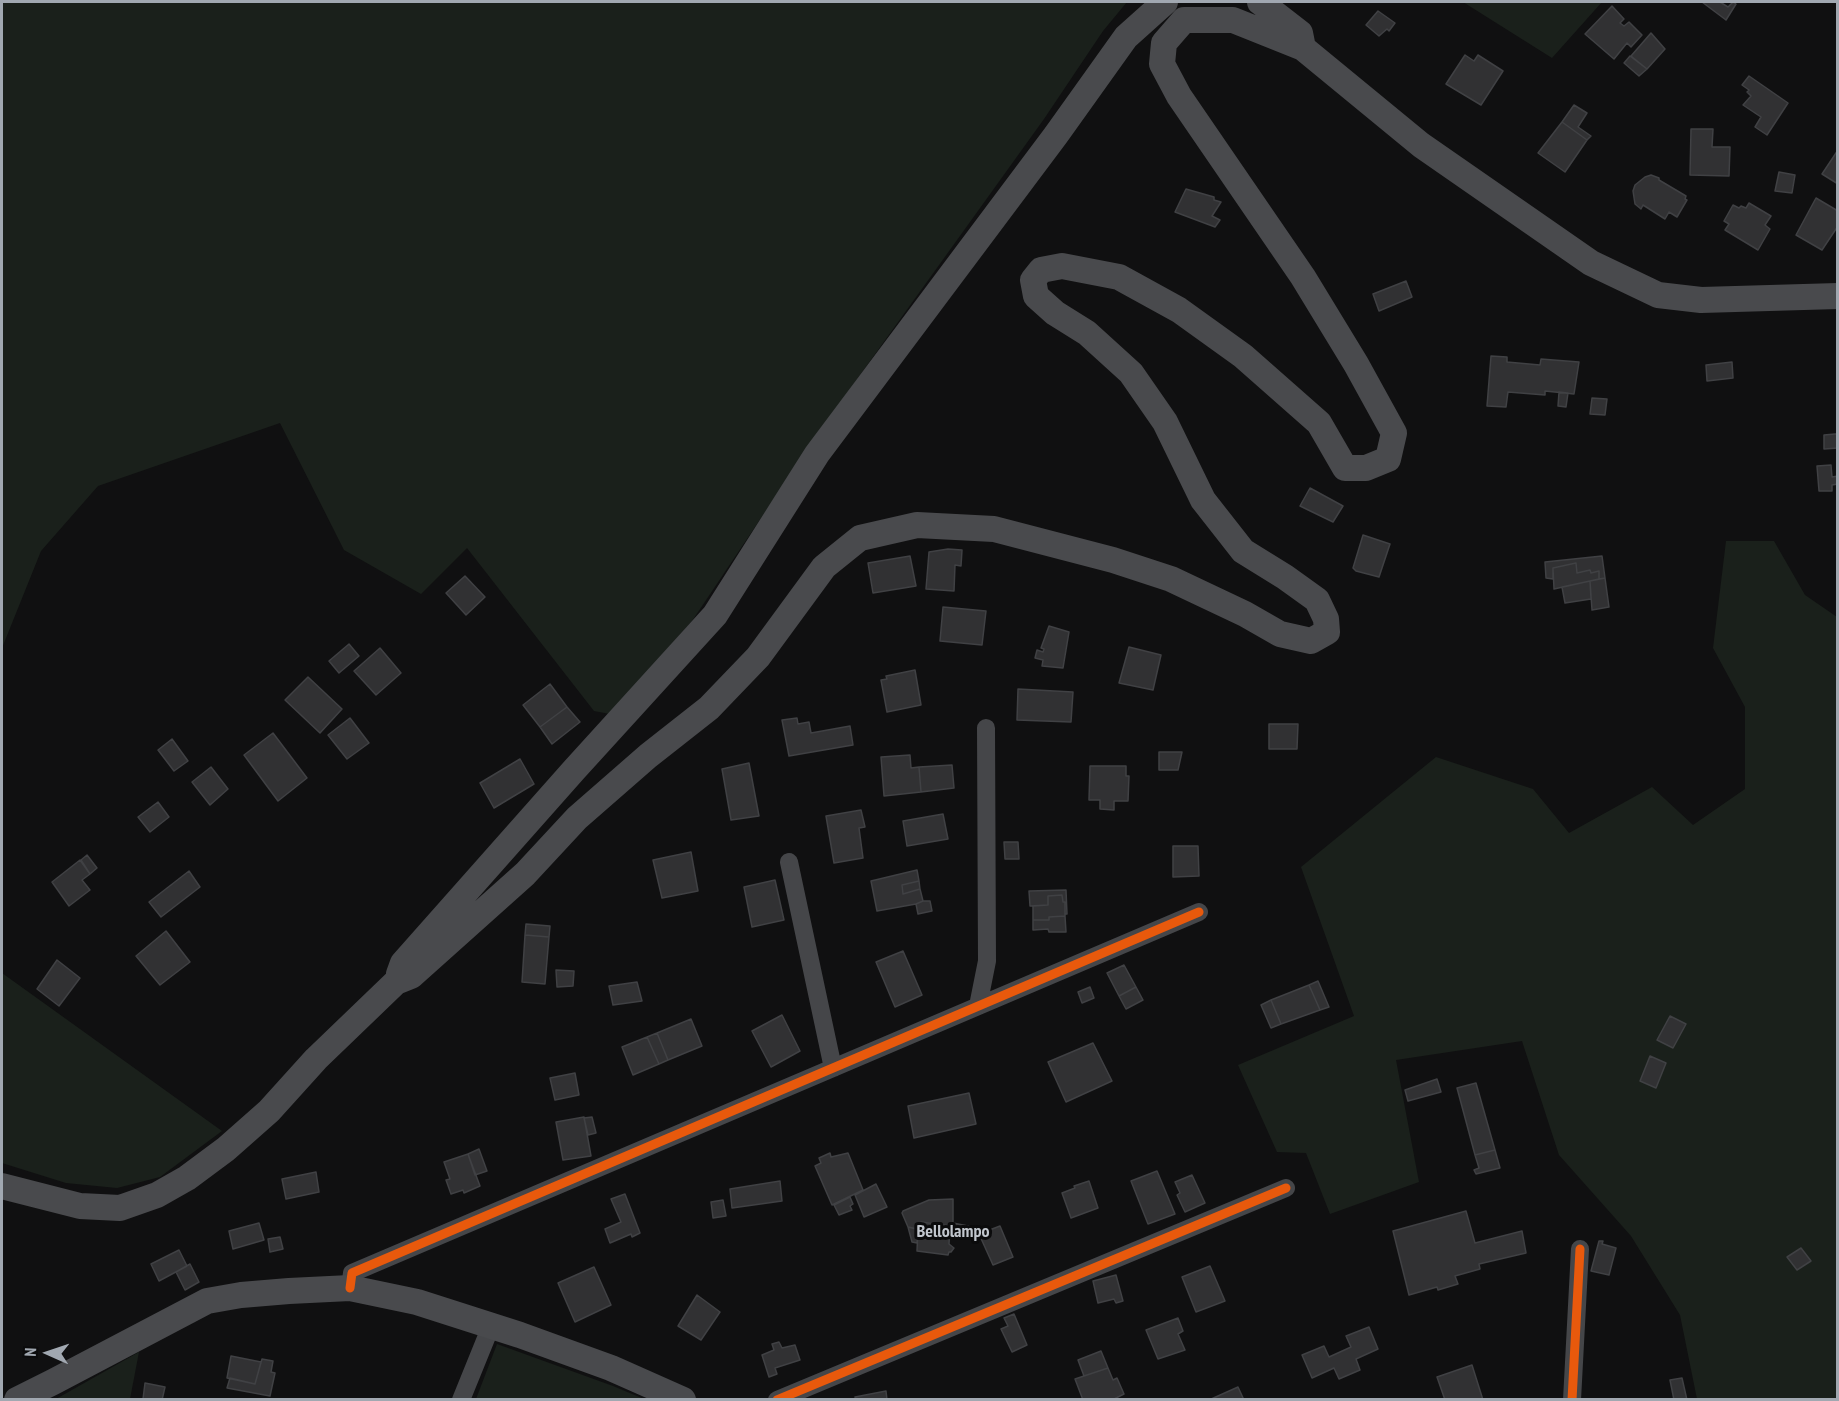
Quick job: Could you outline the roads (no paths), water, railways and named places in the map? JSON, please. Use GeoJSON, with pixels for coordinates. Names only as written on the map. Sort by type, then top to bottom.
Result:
{"type":"FeatureCollection","features":[{"type":"Feature","properties":{"kind":"main road"},"geometry":{"type":"LineString","coordinates":[[396,982],[403,963],[715,615],[817,454],[1126,38],[1165,2]]}},
{"type":"Feature","properties":{"kind":"main road"},"geometry":{"type":"LineString","coordinates":[[1260,2],[1300,33],[1303,48]]}},
{"type":"Feature","properties":{"kind":"main road"},"geometry":{"type":"LineString","coordinates":[[2,1186],[80,1206],[120,1208],[157,1195],[187,1178],[226,1149],[269,1112],[316,1059],[396,982],[411,976],[525,874],[577,818],[648,756],[709,708],[758,657],[824,567],[860,538],[917,525],[994,529],[1113,560],[1172,579],[1245,614],[1280,634],[1311,641],[1327,632],[1326,619],[1317,600],[1243,551],[1203,500],[1165,422],[1131,373],[1087,333],[1055,313],[1036,296],[1034,280],[1041,270],[1062,266],[1119,277],[1179,310],[1243,356],[1319,423],[1345,468],[1366,468],[1389,459],[1394,433],[1356,364],[1303,277],[1179,96],[1162,64],[1164,43],[1184,20],[1233,20],[1303,48],[1440,159],[1591,263],[1658,295],[1701,300],[1838,296]]}},
{"type":"Feature","properties":{"kind":"main road"},"geometry":{"type":"LineString","coordinates":[[17,1400],[207,1301],[241,1295],[350,1288],[417,1302],[491,1326],[611,1368],[683,1400]]}},
{"type":"Feature","properties":{"kind":"street"},"geometry":{"type":"LineString","coordinates":[[978,1006],[987,961],[986,728]]}},
{"type":"Feature","properties":{"kind":"street"},"geometry":{"type":"LineString","coordinates":[[789,862],[833,1068]]}},
{"type":"Feature","properties":{"kind":"street"},"geometry":{"type":"LineString","coordinates":[[350,1288],[352,1273],[1199,912]]}},
{"type":"Feature","properties":{"kind":"street"},"geometry":{"type":"LineString","coordinates":[[777,1400],[1286,1188]]}},
{"type":"Feature","properties":{"kind":"street"},"geometry":{"type":"LineString","coordinates":[[1572,1400],[1580,1249]]}},
{"type":"Feature","properties":{"kind":"street"},"geometry":{"type":"LineString","coordinates":[[461,1400],[491,1326]]}},
{"type":"Feature","properties":{"kind":"district","name":"Bellolampo"},"geometry":{"type":"Point","coordinates":[953,1232]}}]}
